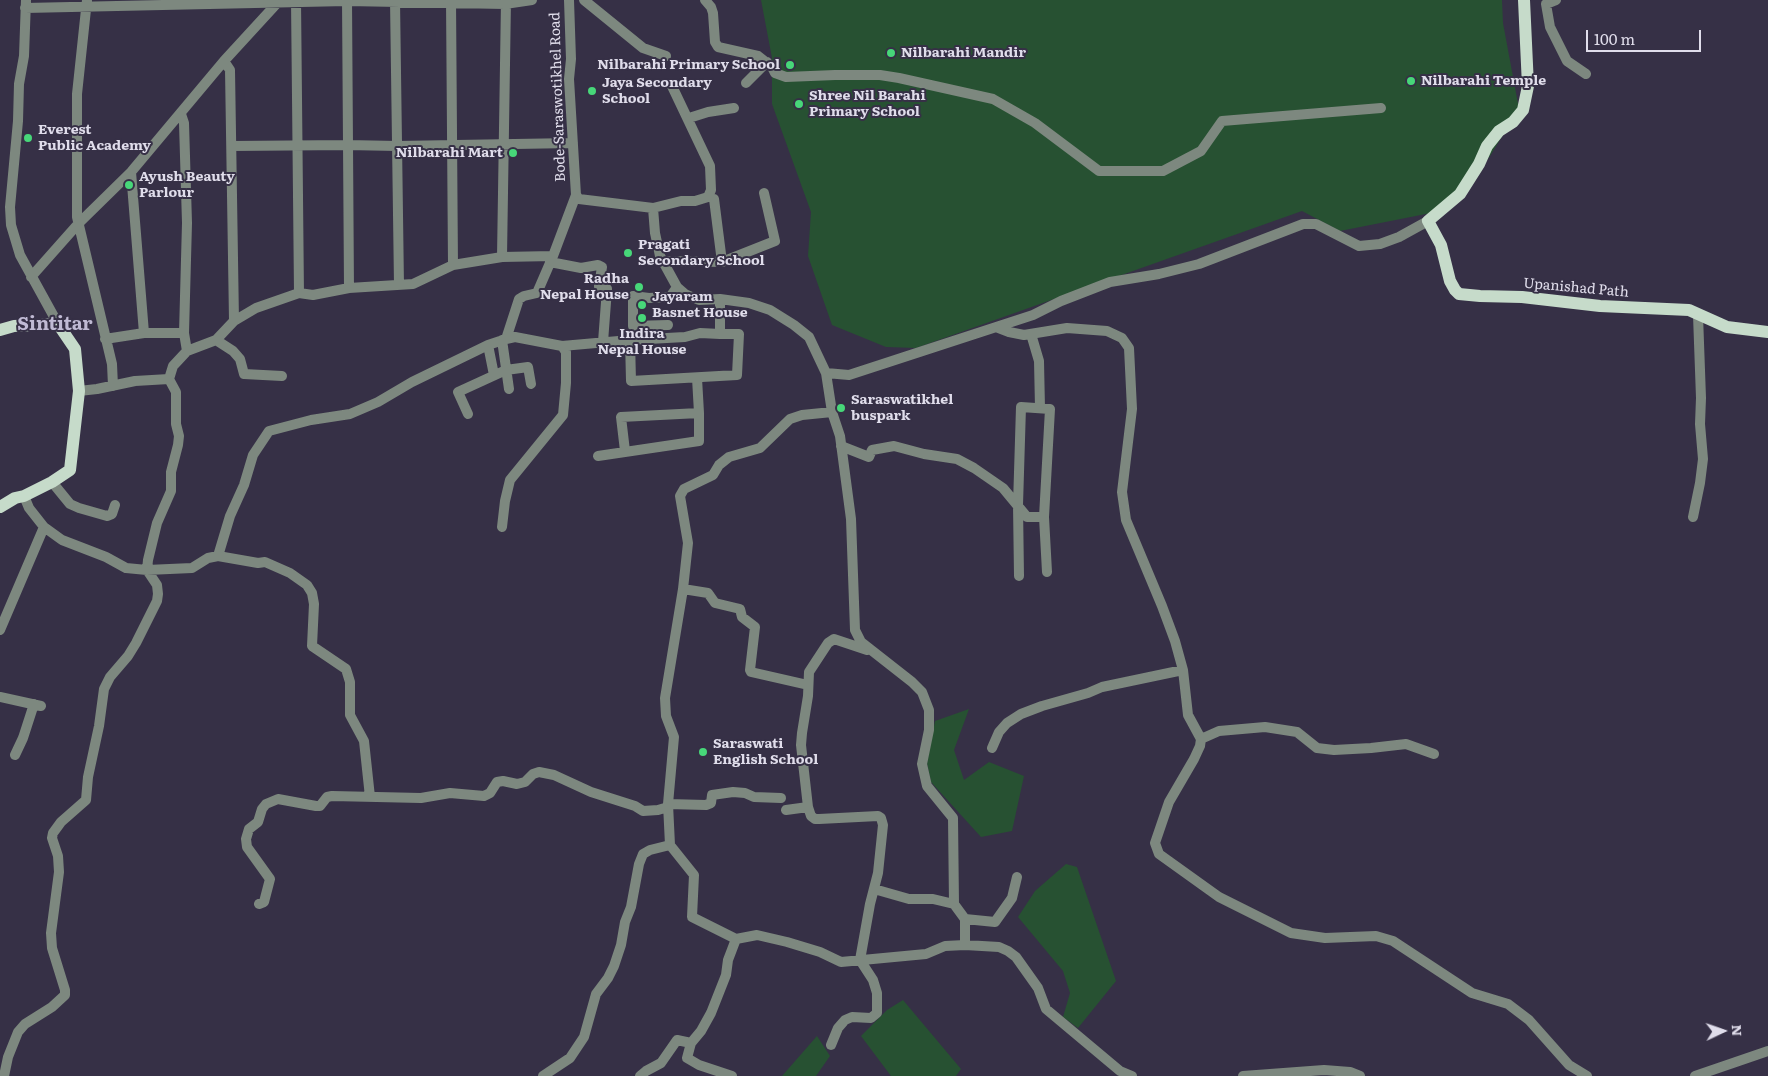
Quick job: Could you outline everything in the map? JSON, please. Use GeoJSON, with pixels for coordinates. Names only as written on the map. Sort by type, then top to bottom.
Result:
{"type":"FeatureCollection","features":[{"type":"Feature","properties":{"kind":"main road"},"geometry":{"type":"LineString","coordinates":[[1428,221],[1460,194],[1479,164],[1487,146],[1499,131],[1524,110],[1528,86],[1524,0]]}},
{"type":"Feature","properties":{"kind":"main road","name":"Upanishad Path"},"geometry":{"type":"LineString","coordinates":[[1428,221],[1441,245],[1450,281],[1459,294],[1522,297],[1600,306],[1689,310],[1727,327],[1768,332]]}},
{"type":"Feature","properties":{"kind":"main road"},"geometry":{"type":"LineString","coordinates":[[0,330],[14,326],[58,324],[76,350],[79,391],[70,470],[52,482],[24,496],[15,498],[0,508]]}},
{"type":"Feature","properties":{"kind":"street"},"geometry":{"type":"LineString","coordinates":[[58,324],[31,277],[14,241],[11,225],[10,207],[18,121],[18,84],[24,56],[26,4],[347,0],[506,2],[532,0]]}},
{"type":"Feature","properties":{"kind":"street"},"geometry":{"type":"LineString","coordinates":[[347,0],[349,288]]}},
{"type":"Feature","properties":{"kind":"street","name":"Bode-Saraswotikhel Road"},"geometry":{"type":"LineString","coordinates":[[569,0],[571,59],[569,79],[576,195],[580,199],[653,208]]}},
{"type":"Feature","properties":{"kind":"street"},"geometry":{"type":"LineString","coordinates":[[584,0],[643,48],[666,56]]}},
{"type":"Feature","properties":{"kind":"street"},"geometry":{"type":"LineString","coordinates":[[705,0],[713,13],[715,42],[718,47],[758,56],[767,62],[776,73],[786,77],[880,75],[993,98],[1036,123],[1100,171],[1163,171],[1201,151],[1222,121],[1381,108]]}},
{"type":"Feature","properties":{"kind":"street"},"geometry":{"type":"LineString","coordinates":[[1556,0],[1546,4],[1550,28],[1567,61],[1586,74]]}},
{"type":"Feature","properties":{"kind":"street"},"geometry":{"type":"LineString","coordinates":[[31,277],[78,224],[131,172],[224,61],[278,1]]}},
{"type":"Feature","properties":{"kind":"street"},"geometry":{"type":"LineString","coordinates":[[395,1],[399,286]]}},
{"type":"Feature","properties":{"kind":"street"},"geometry":{"type":"LineString","coordinates":[[451,1],[453,265]]}},
{"type":"Feature","properties":{"kind":"street"},"geometry":{"type":"LineString","coordinates":[[296,2],[299,292]]}},
{"type":"Feature","properties":{"kind":"street"},"geometry":{"type":"LineString","coordinates":[[502,258],[506,2]]}},
{"type":"Feature","properties":{"kind":"street"},"geometry":{"type":"LineString","coordinates":[[86,4],[78,94],[77,217],[112,364],[113,386]]}},
{"type":"Feature","properties":{"kind":"street"},"geometry":{"type":"LineString","coordinates":[[224,61],[230,70],[234,321]]}},
{"type":"Feature","properties":{"kind":"street"},"geometry":{"type":"LineString","coordinates":[[746,83],[767,62]]}},
{"type":"Feature","properties":{"kind":"street"},"geometry":{"type":"LineString","coordinates":[[671,84],[689,118],[710,166],[711,190],[708,197],[653,208],[655,233],[660,256],[678,287],[685,294],[699,300],[720,299],[749,303],[770,310],[794,325],[809,337],[826,373],[832,412],[842,446],[851,519],[855,630],[861,642],[922,692],[929,710],[929,730],[922,764],[927,786],[954,818],[954,904],[965,919],[965,945]]}},
{"type":"Feature","properties":{"kind":"street"},"geometry":{"type":"LineString","coordinates":[[689,118],[708,112],[734,108]]}},
{"type":"Feature","properties":{"kind":"street"},"geometry":{"type":"LineString","coordinates":[[181,114],[184,123],[188,223],[184,333],[186,351]]}},
{"type":"Feature","properties":{"kind":"street"},"geometry":{"type":"LineString","coordinates":[[232,146],[573,143]]}},
{"type":"Feature","properties":{"kind":"street"},"geometry":{"type":"LineString","coordinates":[[131,172],[144,333]]}},
{"type":"Feature","properties":{"kind":"street"},"geometry":{"type":"LineString","coordinates":[[664,261],[722,262],[775,241],[764,193]]}},
{"type":"Feature","properties":{"kind":"street"},"geometry":{"type":"LineString","coordinates":[[509,389],[504,339],[519,299],[537,293],[576,195]]}},
{"type":"Feature","properties":{"kind":"street"},"geometry":{"type":"LineString","coordinates":[[714,199],[722,262]]}},
{"type":"Feature","properties":{"kind":"street"},"geometry":{"type":"LineString","coordinates":[[826,373],[849,375],[1033,315],[1061,301],[1110,282],[1159,274],[1199,264],[1303,224],[1316,224],[1359,246],[1380,244],[1399,237],[1428,221]]}},
{"type":"Feature","properties":{"kind":"street"},"geometry":{"type":"LineString","coordinates":[[4,1076],[8,1057],[18,1032],[25,1024],[52,1007],[65,995],[52,948],[51,933],[60,872],[58,856],[52,842],[53,834],[61,822],[86,800],[89,768],[99,726],[104,688],[110,676],[128,656],[157,602],[157,585],[147,570],[151,542],[171,491],[171,472],[178,445],[176,392],[169,378],[173,366],[186,351],[216,340],[234,321],[256,308],[299,292],[313,295],[349,288],[413,284],[453,265],[502,258],[552,259],[582,268],[598,265],[602,267],[599,286],[607,289],[603,342]]}},
{"type":"Feature","properties":{"kind":"street"},"geometry":{"type":"LineString","coordinates":[[218,556],[230,516],[244,485],[253,455],[269,431],[311,420],[350,414],[378,402],[412,382],[504,339],[515,337],[562,346],[631,340],[685,338],[700,333],[738,334],[737,375],[630,381],[631,340],[633,326],[633,294],[649,298],[670,297],[678,287]]}},
{"type":"Feature","properties":{"kind":"street"},"geometry":{"type":"LineString","coordinates":[[720,299],[720,334]]}},
{"type":"Feature","properties":{"kind":"street"},"geometry":{"type":"LineString","coordinates":[[1693,517],[1703,459],[1700,424],[1698,315]]}},
{"type":"Feature","properties":{"kind":"street"},"geometry":{"type":"LineString","coordinates":[[633,326],[668,325]]}},
{"type":"Feature","properties":{"kind":"street"},"geometry":{"type":"LineString","coordinates":[[996,327],[1009,332],[1031,334],[1066,328],[1107,331],[1122,338],[1129,348],[1132,409],[1122,492],[1126,520],[1162,606],[1183,670],[1188,715],[1201,739],[1194,759],[1169,802],[1155,844],[1159,854],[1219,897],[1291,933],[1325,938],[1376,936],[1393,941],[1472,993],[1508,1004],[1529,1020],[1568,1065],[1586,1076]]}},
{"type":"Feature","properties":{"kind":"street"},"geometry":{"type":"LineString","coordinates":[[106,339],[144,333],[184,333]]}},
{"type":"Feature","properties":{"kind":"street"},"geometry":{"type":"LineString","coordinates":[[1031,334],[1039,361],[1040,408]]}},
{"type":"Feature","properties":{"kind":"street"},"geometry":{"type":"LineString","coordinates":[[216,340],[233,351],[240,359],[244,374],[282,376]]}},
{"type":"Feature","properties":{"kind":"street"},"geometry":{"type":"LineString","coordinates":[[488,345],[494,375]]}},
{"type":"Feature","properties":{"kind":"street"},"geometry":{"type":"LineString","coordinates":[[502,527],[510,480],[562,415],[566,384],[566,352],[562,346]]}},
{"type":"Feature","properties":{"kind":"street"},"geometry":{"type":"LineString","coordinates":[[468,414],[458,392],[506,370],[528,367],[531,384]]}},
{"type":"Feature","properties":{"kind":"street"},"geometry":{"type":"LineString","coordinates":[[79,391],[97,390],[135,381],[169,378]]}},
{"type":"Feature","properties":{"kind":"street"},"geometry":{"type":"LineString","coordinates":[[598,456],[698,440],[697,378]]}},
{"type":"Feature","properties":{"kind":"street"},"geometry":{"type":"LineString","coordinates":[[1019,576],[1018,504],[1021,407],[1050,409],[1044,517],[1047,572]]}},
{"type":"Feature","properties":{"kind":"street"},"geometry":{"type":"LineString","coordinates":[[832,412],[802,415],[790,419],[760,448],[729,457],[719,465],[713,475],[699,484],[684,489],[680,496],[688,543],[683,589],[665,698],[666,716],[674,738],[668,806],[670,845],[694,875],[692,917],[736,939],[757,935],[820,952],[841,962],[926,954],[945,946],[999,947],[1016,957],[1038,988],[1046,1010],[1120,1070],[1132,1076]]}},
{"type":"Feature","properties":{"kind":"street"},"geometry":{"type":"LineString","coordinates":[[625,451],[621,417],[699,413]]}},
{"type":"Feature","properties":{"kind":"street"},"geometry":{"type":"LineString","coordinates":[[842,446],[869,457],[872,450],[894,446],[924,454],[957,459],[1003,488],[1018,504],[1026,517],[1044,517]]}},
{"type":"Feature","properties":{"kind":"street"},"geometry":{"type":"LineString","coordinates":[[52,482],[70,504],[79,508],[107,516],[112,514],[115,506]]}},
{"type":"Feature","properties":{"kind":"street"},"geometry":{"type":"LineString","coordinates":[[24,496],[29,508],[44,527],[62,540],[106,557],[126,568],[147,570],[192,568],[208,558],[218,556],[258,563],[265,562],[290,573],[307,585],[312,593],[314,604],[312,646],[346,669],[350,682],[350,715],[364,741],[370,797]]}},
{"type":"Feature","properties":{"kind":"street"},"geometry":{"type":"LineString","coordinates":[[0,630],[44,527]]}},
{"type":"Feature","properties":{"kind":"street"},"geometry":{"type":"LineString","coordinates":[[683,589],[708,593],[715,602],[740,609],[742,618],[755,627],[751,672],[808,685]]}},
{"type":"Feature","properties":{"kind":"street"},"geometry":{"type":"LineString","coordinates":[[831,1044],[838,1028],[845,1020],[852,1017],[871,1018],[877,1013],[877,993],[873,980],[860,960],[878,873],[884,825],[878,816],[815,819],[811,816],[808,807],[801,745],[809,672],[818,660],[822,650],[834,639],[867,650],[870,649]]}},
{"type":"Feature","properties":{"kind":"street"},"geometry":{"type":"LineString","coordinates":[[992,748],[999,732],[1007,723],[1028,711],[1102,687],[1183,670]]}},
{"type":"Feature","properties":{"kind":"street"},"geometry":{"type":"LineString","coordinates":[[0,697],[38,705],[15,755]]}},
{"type":"Feature","properties":{"kind":"street"},"geometry":{"type":"LineString","coordinates":[[1201,739],[1219,731],[1265,727],[1297,732],[1317,748],[1334,750],[1406,744],[1434,754]]}},
{"type":"Feature","properties":{"kind":"street"},"geometry":{"type":"LineString","coordinates":[[259,904],[264,902],[270,879],[247,847],[246,839],[250,829],[258,822],[262,809],[266,804],[278,799],[320,806],[326,798],[332,796],[422,798],[450,793],[484,796],[490,793],[497,782],[503,781],[517,784],[525,782],[533,774],[539,772],[554,775],[591,792],[635,806],[643,811],[658,810],[668,806],[706,805],[710,803],[712,795],[733,792],[745,793],[754,797],[781,798]]}},
{"type":"Feature","properties":{"kind":"street"},"geometry":{"type":"LineString","coordinates":[[786,810],[808,807]]}},
{"type":"Feature","properties":{"kind":"street"},"geometry":{"type":"LineString","coordinates":[[543,1076],[570,1058],[584,1037],[596,994],[608,978],[617,959],[643,854],[650,850],[670,845]]}},
{"type":"Feature","properties":{"kind":"street"},"geometry":{"type":"LineString","coordinates":[[965,919],[995,922],[1012,898],[1017,877]]}},
{"type":"Feature","properties":{"kind":"street"},"geometry":{"type":"LineString","coordinates":[[874,890],[909,898],[933,899],[954,904]]}},
{"type":"Feature","properties":{"kind":"street"},"geometry":{"type":"LineString","coordinates":[[732,1076],[699,1065],[687,1058],[691,1043],[702,1031],[711,1012],[726,975],[728,960],[736,939]]}},
{"type":"Feature","properties":{"kind":"street"},"geometry":{"type":"LineString","coordinates":[[640,1076],[646,1070],[660,1063],[677,1040],[691,1043]]}},
{"type":"Feature","properties":{"kind":"street"},"geometry":{"type":"LineString","coordinates":[[1695,1076],[1768,1052]]}},
{"type":"Feature","properties":{"kind":"street"},"geometry":{"type":"LineString","coordinates":[[1243,1076],[1324,1070],[1350,1072],[1360,1076]]}},
{"type":"Feature","properties":{"kind":"green space"},"geometry":{"type":"Polygon","coordinates":[[[761,0],[1502,0],[1503,23],[1519,109],[1490,156],[1441,211],[1340,231],[1302,211],[916,348],[886,347],[832,325],[808,256],[811,212],[772,104],[772,58],[761,0]]]}},
{"type":"Feature","properties":{"kind":"green space"},"geometry":{"type":"Polygon","coordinates":[[[969,709],[954,750],[964,780],[989,762],[1024,776],[1012,831],[981,837],[931,782],[927,763],[935,721],[969,709]]]}},
{"type":"Feature","properties":{"kind":"green space"},"geometry":{"type":"Polygon","coordinates":[[[1066,864],[1077,867],[1116,981],[1078,1028],[1063,1017],[1070,993],[1063,971],[1018,917],[1035,891],[1066,864]]]}},
{"type":"Feature","properties":{"kind":"green space"},"geometry":{"type":"Polygon","coordinates":[[[903,1000],[961,1069],[956,1076],[891,1076],[861,1036],[887,1010],[903,1000]]]}},
{"type":"Feature","properties":{"kind":"green space"},"geometry":{"type":"Polygon","coordinates":[[[817,1036],[830,1056],[816,1076],[782,1076],[817,1036]]]}},
{"type":"Feature","properties":{"kind":"place","name":"Nilbarahi Mandir"},"geometry":{"type":"Point","coordinates":[891,53]}},
{"type":"Feature","properties":{"kind":"place","name":"Nilbarahi Primary School"},"geometry":{"type":"Point","coordinates":[790,65]}},
{"type":"Feature","properties":{"kind":"place","name":"Nilbarahi Temple"},"geometry":{"type":"Point","coordinates":[1411,81]}},
{"type":"Feature","properties":{"kind":"place","name":"Jaya Secondary School"},"geometry":{"type":"Point","coordinates":[592,91]}},
{"type":"Feature","properties":{"kind":"place","name":"Shree Nil Barahi Primary School"},"geometry":{"type":"Point","coordinates":[799,104]}},
{"type":"Feature","properties":{"kind":"place","name":"Everest Public Academy"},"geometry":{"type":"Point","coordinates":[28,138]}},
{"type":"Feature","properties":{"kind":"place","name":"Nilbarahi Mart"},"geometry":{"type":"Point","coordinates":[513,153]}},
{"type":"Feature","properties":{"kind":"place","name":"Ayush Beauty Parlour"},"geometry":{"type":"Point","coordinates":[129,185]}},
{"type":"Feature","properties":{"kind":"place","name":"Pragati Secondary School"},"geometry":{"type":"Point","coordinates":[628,253]}},
{"type":"Feature","properties":{"kind":"place","name":"Radha Nepal House"},"geometry":{"type":"Point","coordinates":[639,287]}},
{"type":"Feature","properties":{"kind":"place","name":"Jayaram Basnet House"},"geometry":{"type":"Point","coordinates":[642,305]}},
{"type":"Feature","properties":{"kind":"place","name":"Indira Nepal House"},"geometry":{"type":"Point","coordinates":[642,318]}},
{"type":"Feature","properties":{"kind":"place","name":"Saraswatikhel buspark"},"geometry":{"type":"Point","coordinates":[841,408]}},
{"type":"Feature","properties":{"kind":"place","name":"Saraswati English School"},"geometry":{"type":"Point","coordinates":[703,752]}},
{"type":"Feature","properties":{"kind":"district","name":"Sintitar"},"geometry":{"type":"Point","coordinates":[55,324]}}]}
